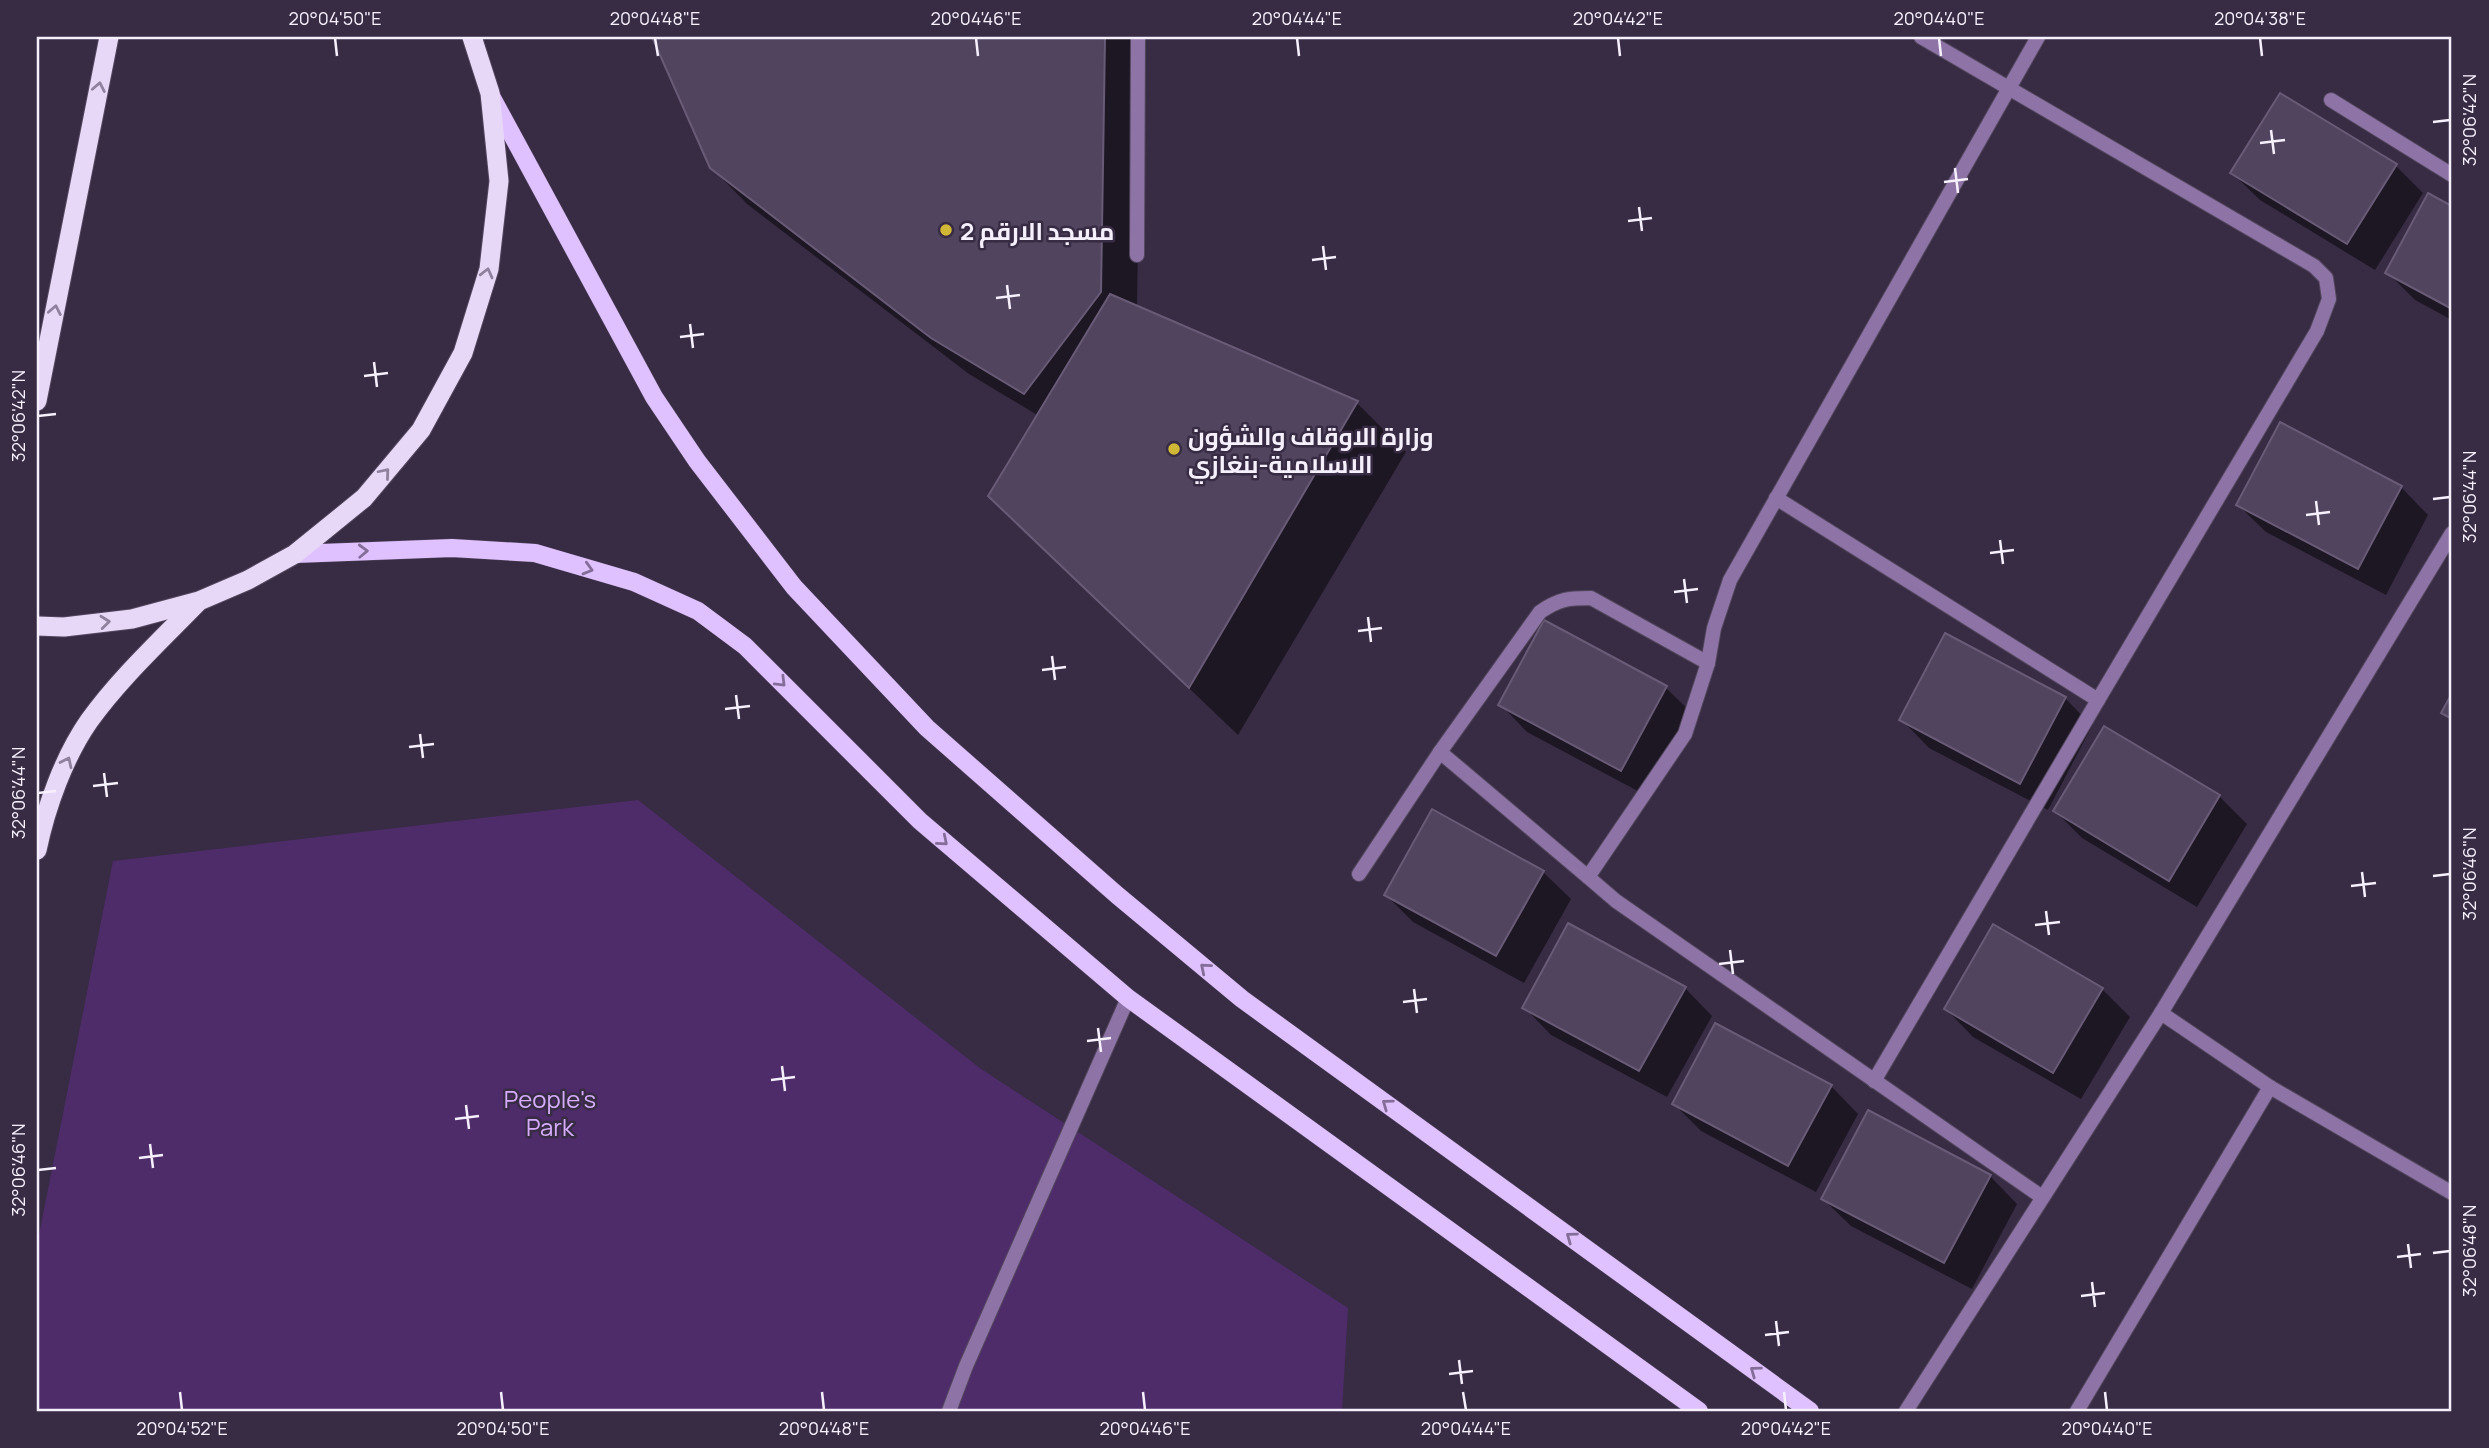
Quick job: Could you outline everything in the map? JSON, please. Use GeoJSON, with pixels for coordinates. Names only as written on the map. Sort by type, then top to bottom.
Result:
{"type":"FeatureCollection","features":[{"type":"Feature","properties":{"kind":"highway"},"geometry":{"type":"LineString","coordinates":[[37,401],[109,37]]}},
{"type":"Feature","properties":{"kind":"highway"},"geometry":{"type":"LineString","coordinates":[[37,626],[64,627],[132,619],[199,601],[248,580],[295,554],[364,498],[421,430],[463,353],[489,269],[499,181],[490,93],[472,37]]}},
{"type":"Feature","properties":{"kind":"highway"},"geometry":{"type":"LineString","coordinates":[[37,850],[41,829],[65,766],[88,724],[116,688],[199,601]]}},
{"type":"Feature","properties":{"kind":"main road"},"geometry":{"type":"LineString","coordinates":[[490,93],[654,397],[697,461],[794,587],[927,729],[1117,895],[1242,999],[1810,1411]]}},
{"type":"Feature","properties":{"kind":"main road"},"geometry":{"type":"LineString","coordinates":[[295,554],[452,548],[535,553],[634,582],[698,611],[745,646],[920,821],[1128,998],[1699,1411]]}},
{"type":"Feature","properties":{"kind":"street"},"geometry":{"type":"LineString","coordinates":[[1137,255],[1138,37]]}},
{"type":"Feature","properties":{"kind":"street"},"geometry":{"type":"LineString","coordinates":[[1874,1081],[2317,331],[2329,299],[2326,278],[2303,260],[1920,37]]}},
{"type":"Feature","properties":{"kind":"street"},"geometry":{"type":"LineString","coordinates":[[1588,877],[1685,734],[1708,663],[1714,628],[1730,580],[2038,37]]}},
{"type":"Feature","properties":{"kind":"street"},"geometry":{"type":"LineString","coordinates":[[2332,100],[2452,175]]}},
{"type":"Feature","properties":{"kind":"street"},"geometry":{"type":"LineString","coordinates":[[1776,498],[2098,700]]}},
{"type":"Feature","properties":{"kind":"street"},"geometry":{"type":"LineString","coordinates":[[1906,1411],[2161,1013],[2452,533]]}},
{"type":"Feature","properties":{"kind":"street"},"geometry":{"type":"LineString","coordinates":[[1359,874],[1440,752],[1540,612],[1555,602],[1569,598],[1591,598],[1708,663]]}},
{"type":"Feature","properties":{"kind":"street"},"geometry":{"type":"LineString","coordinates":[[1440,752],[1616,901],[2042,1197]]}},
{"type":"Feature","properties":{"kind":"street"},"geometry":{"type":"LineString","coordinates":[[949,1411],[971,1354],[1128,998]]}},
{"type":"Feature","properties":{"kind":"street"},"geometry":{"type":"LineString","coordinates":[[2161,1013],[2270,1087],[2452,1193]]}},
{"type":"Feature","properties":{"kind":"street"},"geometry":{"type":"LineString","coordinates":[[2077,1411],[2270,1087]]}},
{"type":"Feature","properties":{"kind":"green space","name":"People's Park"},"geometry":{"type":"Polygon","coordinates":[[[638,800],[981,1069],[1348,1308],[1342,1411],[37,1411],[37,1245],[113,861],[638,800]]]}},
{"type":"Feature","properties":{"kind":"building","name":"مسجد الارقم 2"},"geometry":{"type":"Polygon","coordinates":[[[652,37],[1105,37],[1101,292],[1024,394],[931,338],[710,168],[652,37]]]}},
{"type":"Feature","properties":{"kind":"building"},"geometry":{"type":"Polygon","coordinates":[[[2280,93],[2397,164],[2347,244],[2230,173],[2280,93]]]}},
{"type":"Feature","properties":{"kind":"building"},"geometry":{"type":"Polygon","coordinates":[[[2428,193],[2452,206],[2452,309],[2385,273],[2428,193]]]}},
{"type":"Feature","properties":{"kind":"building","name":"وزارة الاوقاف والشؤون الاسلامية-بنغازي"},"geometry":{"type":"Polygon","coordinates":[[[1110,294],[1358,401],[1189,688],[988,496],[1110,294]]]}},
{"type":"Feature","properties":{"kind":"building"},"geometry":{"type":"Polygon","coordinates":[[[2280,422],[2402,486],[2358,569],[2236,505],[2280,422]]]}},
{"type":"Feature","properties":{"kind":"building"},"geometry":{"type":"Polygon","coordinates":[[[1544,620],[1667,686],[1621,771],[1498,705],[1544,620]]]}},
{"type":"Feature","properties":{"kind":"building"},"geometry":{"type":"Polygon","coordinates":[[[1945,633],[2066,697],[2020,784],[1899,720],[1945,633]]]}},
{"type":"Feature","properties":{"kind":"building"},"geometry":{"type":"Polygon","coordinates":[[[2452,693],[2452,719],[2441,713],[2452,693]]]}},
{"type":"Feature","properties":{"kind":"building"},"geometry":{"type":"Polygon","coordinates":[[[2104,726],[2220,795],[2169,881],[2053,811],[2104,726]]]}},
{"type":"Feature","properties":{"kind":"building"},"geometry":{"type":"Polygon","coordinates":[[[1432,809],[1544,871],[1496,956],[1384,895],[1432,809]]]}},
{"type":"Feature","properties":{"kind":"building"},"geometry":{"type":"Polygon","coordinates":[[[1568,923],[1686,987],[1639,1071],[1522,1008],[1568,923]]]}},
{"type":"Feature","properties":{"kind":"building"},"geometry":{"type":"Polygon","coordinates":[[[1993,924],[2103,988],[2053,1073],[1944,1009],[1993,924]]]}},
{"type":"Feature","properties":{"kind":"building"},"geometry":{"type":"Polygon","coordinates":[[[1715,1023],[1832,1085],[1788,1166],[1672,1104],[1715,1023]]]}},
{"type":"Feature","properties":{"kind":"building"},"geometry":{"type":"Polygon","coordinates":[[[1868,1110],[1991,1175],[1944,1263],[1821,1199],[1868,1110]]]}},
{"type":"Feature","properties":{"kind":"place","name":"مسجد الارقم 2"},"geometry":{"type":"Point","coordinates":[946,230]}},
{"type":"Feature","properties":{"kind":"place","name":"وزارة الاوقاف والشؤون الاسلامية-بنغازي"},"geometry":{"type":"Point","coordinates":[1174,449]}}]}
